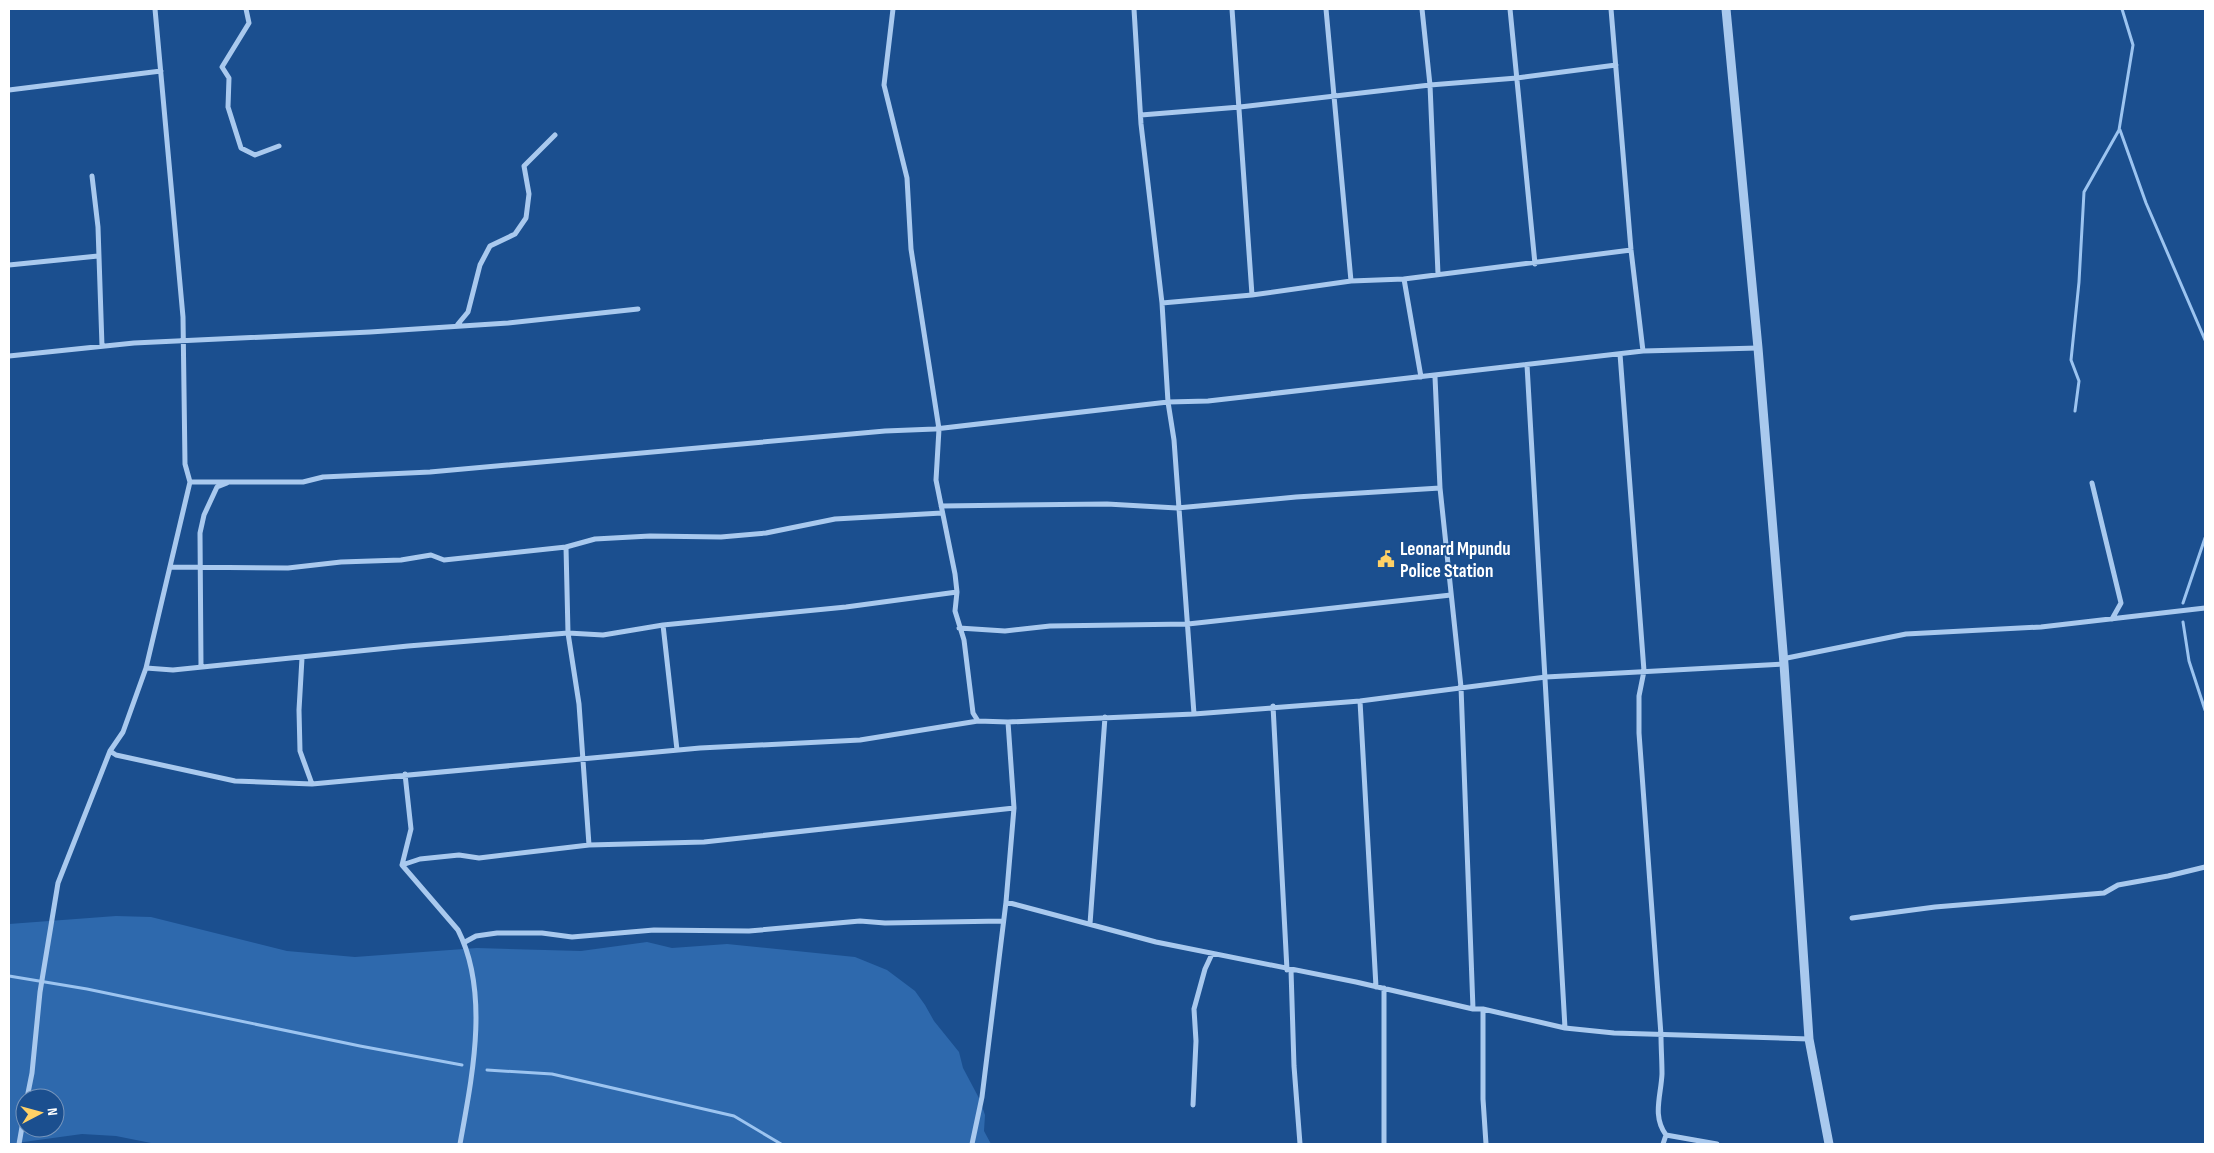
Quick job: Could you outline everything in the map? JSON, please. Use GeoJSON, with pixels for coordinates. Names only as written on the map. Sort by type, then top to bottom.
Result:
{"type":"FeatureCollection","features":[{"type":"Feature","properties":{"kind":"street"},"geometry":{"type":"LineString","coordinates":[[28,1088],[40,992],[58,884],[110,750],[123,732],[146,668],[190,482],[185,464],[183,340],[161,71],[154,9]]}},
{"type":"Feature","properties":{"kind":"street"},"geometry":{"type":"LineString","coordinates":[[246,9],[249,22],[231,56],[222,68],[229,78],[228,107],[241,148],[255,155],[279,146]]}},
{"type":"Feature","properties":{"kind":"street"},"geometry":{"type":"LineString","coordinates":[[892,9],[884,85],[907,178],[911,249],[939,429],[936,480],[957,592],[955,611],[964,640],[973,713],[978,721]]}},
{"type":"Feature","properties":{"kind":"street"},"geometry":{"type":"LineString","coordinates":[[1134,9],[1140,124],[1162,303],[1168,402],[1174,440],[1177,508],[1194,714]]}},
{"type":"Feature","properties":{"kind":"street"},"geometry":{"type":"LineString","coordinates":[[1232,9],[1252,295]]}},
{"type":"Feature","properties":{"kind":"street"},"geometry":{"type":"LineString","coordinates":[[1326,9],[1332,96],[1351,281]]}},
{"type":"Feature","properties":{"kind":"street"},"geometry":{"type":"LineString","coordinates":[[1422,9],[1430,85],[1438,274]]}},
{"type":"Feature","properties":{"kind":"street"},"geometry":{"type":"LineString","coordinates":[[1510,9],[1535,264]]}},
{"type":"Feature","properties":{"kind":"street"},"geometry":{"type":"LineString","coordinates":[[1611,9],[1631,250],[1643,351]]}},
{"type":"Feature","properties":{"kind":"street"},"geometry":{"type":"LineString","coordinates":[[1726,9],[1758,348],[1783,661],[1809,1039],[1829,1144]]}},
{"type":"Feature","properties":{"kind":"street"},"geometry":{"type":"LineString","coordinates":[[1141,115],[1240,107],[1430,85],[1517,78],[1616,64]]}},
{"type":"Feature","properties":{"kind":"street"},"geometry":{"type":"LineString","coordinates":[[9,90],[161,71]]}},
{"type":"Feature","properties":{"kind":"street"},"geometry":{"type":"LineString","coordinates":[[458,324],[468,312],[480,265],[490,246],[515,234],[526,218],[529,194],[524,166],[555,135]]}},
{"type":"Feature","properties":{"kind":"street"},"geometry":{"type":"LineString","coordinates":[[92,176],[98,227],[103,325],[102,346]]}},
{"type":"Feature","properties":{"kind":"street"},"geometry":{"type":"LineString","coordinates":[[1162,303],[1252,295],[1351,281],[1404,279],[1535,264],[1631,250]]}},
{"type":"Feature","properties":{"kind":"street"},"geometry":{"type":"LineString","coordinates":[[9,265],[98,256]]}},
{"type":"Feature","properties":{"kind":"street"},"geometry":{"type":"LineString","coordinates":[[1404,279],[1421,377]]}},
{"type":"Feature","properties":{"kind":"street"},"geometry":{"type":"LineString","coordinates":[[9,356],[183,340],[370,332],[458,324],[531,321],[638,309]]}},
{"type":"Feature","properties":{"kind":"street"},"geometry":{"type":"LineString","coordinates":[[190,482],[303,482],[323,477],[430,472],[886,430],[939,429],[1168,402],[1208,401],[1435,377],[1643,351],[1758,348]]}},
{"type":"Feature","properties":{"kind":"street"},"geometry":{"type":"LineString","coordinates":[[1620,354],[1644,671],[1638,696],[1639,733],[1661,1035],[1662,1076],[1657,1110],[1660,1128],[1666,1135],[1717,1144]]}},
{"type":"Feature","properties":{"kind":"street"},"geometry":{"type":"LineString","coordinates":[[1527,365],[1565,1028]]}},
{"type":"Feature","properties":{"kind":"street"},"geometry":{"type":"LineString","coordinates":[[1435,377],[1440,488],[1461,687],[1473,1009]]}},
{"type":"Feature","properties":{"kind":"street"},"geometry":{"type":"LineString","coordinates":[[201,667],[200,533],[204,515],[216,487],[230,482]]}},
{"type":"Feature","properties":{"kind":"street"},"geometry":{"type":"LineString","coordinates":[[2092,483],[2121,603],[2112,619]]}},
{"type":"Feature","properties":{"kind":"street"},"geometry":{"type":"LineString","coordinates":[[941,506],[1107,504],[1177,508],[1296,497],[1440,488]]}},
{"type":"Feature","properties":{"kind":"street"},"geometry":{"type":"LineString","coordinates":[[171,566],[288,568],[340,562],[401,560],[432,555],[444,560],[566,547],[595,539],[748,535],[835,519],[942,513]]}},
{"type":"Feature","properties":{"kind":"street"},"geometry":{"type":"LineString","coordinates":[[566,547],[568,634],[575,677],[589,845]]}},
{"type":"Feature","properties":{"kind":"street"},"geometry":{"type":"LineString","coordinates":[[146,668],[173,670],[408,646],[568,634],[603,635],[663,625],[846,607],[957,592]]}},
{"type":"Feature","properties":{"kind":"street"},"geometry":{"type":"LineString","coordinates":[[959,628],[1005,631],[1050,626],[1188,624],[1451,595]]}},
{"type":"Feature","properties":{"kind":"street"},"geometry":{"type":"LineString","coordinates":[[110,750],[116,754],[236,781],[312,784],[677,750],[860,740],[978,721],[1008,722],[1194,714],[1273,706],[1360,701],[1546,677],[1783,661],[1906,634],[1952,630],[2041,627],[2205,608]]}},
{"type":"Feature","properties":{"kind":"street"},"geometry":{"type":"LineString","coordinates":[[663,625],[677,750]]}},
{"type":"Feature","properties":{"kind":"street"},"geometry":{"type":"LineString","coordinates":[[302,658],[299,710],[300,751],[312,784]]}},
{"type":"Feature","properties":{"kind":"street"},"geometry":{"type":"LineString","coordinates":[[1360,701],[1376,987]]}},
{"type":"Feature","properties":{"kind":"street"},"geometry":{"type":"LineString","coordinates":[[1273,706],[1300,1144]]}},
{"type":"Feature","properties":{"kind":"street"},"geometry":{"type":"LineString","coordinates":[[1090,924],[1105,717]]}},
{"type":"Feature","properties":{"kind":"street"},"geometry":{"type":"LineString","coordinates":[[972,1144],[982,1097],[993,1016],[1002,921],[1006,902],[1014,808],[1008,722]]}},
{"type":"Feature","properties":{"kind":"street"},"geometry":{"type":"LineString","coordinates":[[402,866],[410,829],[405,774]]}},
{"type":"Feature","properties":{"kind":"street"},"geometry":{"type":"LineString","coordinates":[[402,866],[420,859],[459,855],[479,858],[589,845],[704,842],[1014,808]]}},
{"type":"Feature","properties":{"kind":"street"},"geometry":{"type":"LineString","coordinates":[[402,866],[458,930],[465,942],[474,997],[476,1029],[472,1074],[460,1144]]}},
{"type":"Feature","properties":{"kind":"street"},"geometry":{"type":"LineString","coordinates":[[1852,918],[1935,907],[2104,893],[2118,885],[2205,867]]}},
{"type":"Feature","properties":{"kind":"street"},"geometry":{"type":"LineString","coordinates":[[1006,902],[1212,954],[1384,988],[1565,1028],[1614,1033],[1809,1039]]}},
{"type":"Feature","properties":{"kind":"street"},"geometry":{"type":"LineString","coordinates":[[465,942],[476,936],[497,933],[542,933],[572,937],[654,930],[749,931],[860,921],[885,923],[1002,921]]}},
{"type":"Feature","properties":{"kind":"street"},"geometry":{"type":"LineString","coordinates":[[1193,1105],[1196,1041],[1194,1009],[1205,969],[1212,954]]}},
{"type":"Feature","properties":{"kind":"street"},"geometry":{"type":"LineString","coordinates":[[1384,988],[1384,1144]]}},
{"type":"Feature","properties":{"kind":"street"},"geometry":{"type":"LineString","coordinates":[[1483,1009],[1483,1099],[1486,1144]]}},
{"type":"Feature","properties":{"kind":"street"},"geometry":{"type":"LineString","coordinates":[[1664,1144],[1666,1135]]}},
{"type":"Feature","properties":{"kind":"shaded area"},"geometry":{"type":"Polygon","coordinates":[[[116,916],[151,917],[287,951],[355,957],[477,948],[581,951],[647,942],[672,948],[727,944],[855,957],[887,970],[915,991],[934,1021],[959,1052],[963,1068],[980,1100],[985,1115],[984,1131],[991,1144],[156,1144],[116,1136],[82,1134],[65,1136],[65,1088],[15,1088],[15,1138],[53,1138],[9,1144],[9,924],[116,916]]]}},
{"type":"Feature","properties":{"kind":"waterway"},"geometry":{"type":"LineString","coordinates":[[2075,411],[2079,381],[2071,360],[2079,282],[2084,192],[2119,130],[2133,45],[2122,9]]}},
{"type":"Feature","properties":{"kind":"waterway"},"geometry":{"type":"LineString","coordinates":[[2120,130],[2146,203],[2205,340]]}},
{"type":"Feature","properties":{"kind":"waterway"},"geometry":{"type":"LineString","coordinates":[[2183,603],[2205,538]]}},
{"type":"Feature","properties":{"kind":"waterway"},"geometry":{"type":"LineString","coordinates":[[2183,622],[2189,661],[2205,710]]}},
{"type":"Feature","properties":{"kind":"waterway"},"geometry":{"type":"LineString","coordinates":[[9,976],[87,989],[360,1046],[462,1065]]}},
{"type":"Feature","properties":{"kind":"waterway"},"geometry":{"type":"LineString","coordinates":[[487,1070],[552,1074],[734,1116],[781,1144]]}},
{"type":"Feature","properties":{"kind":"place","name":"Leonard Mpundu Police Station"},"geometry":{"type":"Point","coordinates":[1386,559]}}]}
